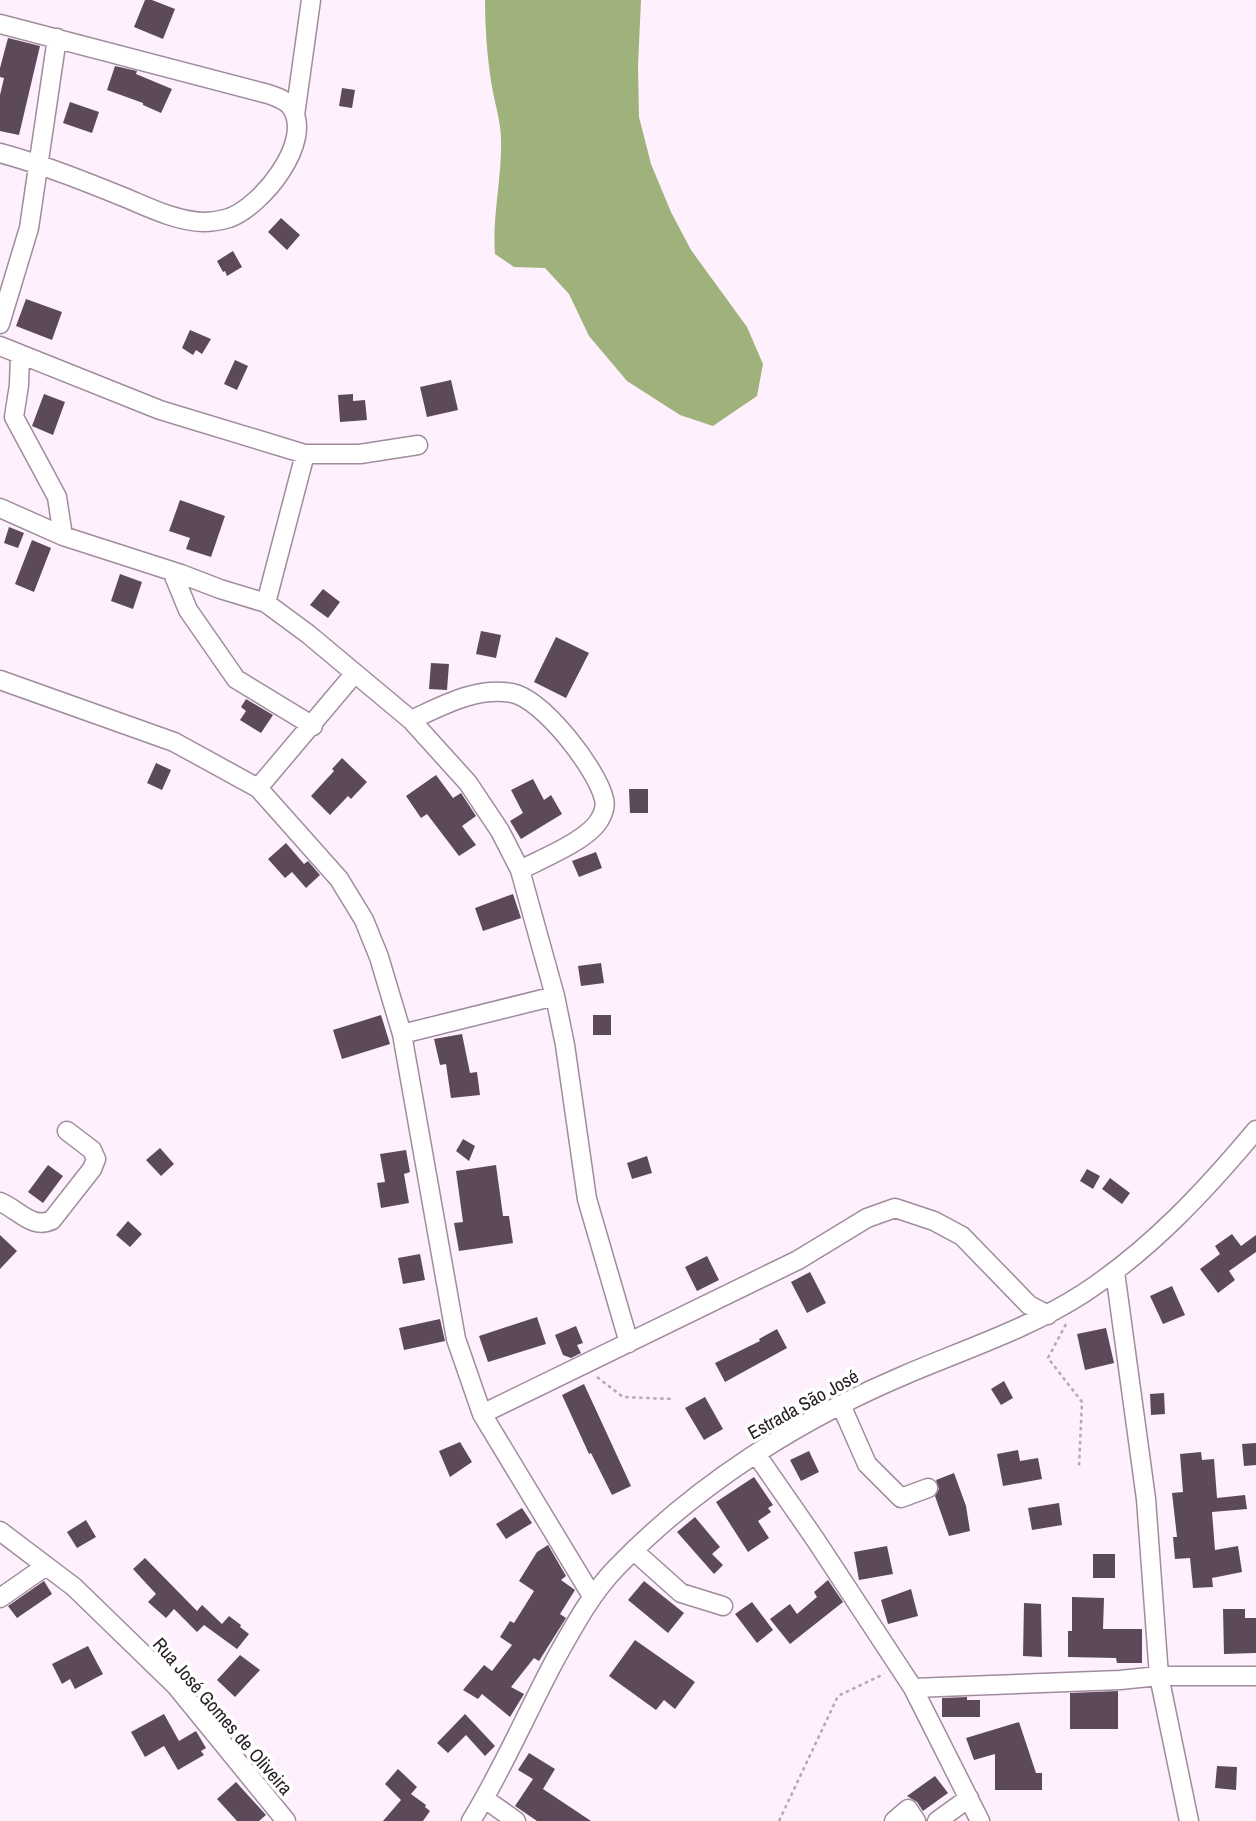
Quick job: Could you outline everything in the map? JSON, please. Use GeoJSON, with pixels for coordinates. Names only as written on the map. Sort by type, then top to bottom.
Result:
{"type":"FeatureCollection","features":[{"type":"Feature","properties":{"kind":"street"},"geometry":{"type":"LineString","coordinates":[[295,115],[311,0]]}},
{"type":"Feature","properties":{"kind":"street"},"geometry":{"type":"LineString","coordinates":[[0,24],[268,94],[282,99],[290,106],[299,126],[297,137],[282,169],[271,184],[250,205],[230,218],[204,222],[166,214],[38,163],[0,153]]}},
{"type":"Feature","properties":{"kind":"street"},"geometry":{"type":"LineString","coordinates":[[0,324],[29,228],[57,38]]}},
{"type":"Feature","properties":{"kind":"street"},"geometry":{"type":"LineString","coordinates":[[0,346],[160,410],[305,454],[360,454],[418,445]]}},
{"type":"Feature","properties":{"kind":"street"},"geometry":{"type":"LineString","coordinates":[[20,354],[14,417],[57,497],[62,536]]}},
{"type":"Feature","properties":{"kind":"street"},"geometry":{"type":"LineString","coordinates":[[266,603],[305,454]]}},
{"type":"Feature","properties":{"kind":"street"},"geometry":{"type":"LineString","coordinates":[[0,508],[62,536],[266,603],[411,720],[468,783],[500,831],[520,870],[555,996],[565,1045],[575,1131],[587,1199],[629,1343]]}},
{"type":"Feature","properties":{"kind":"street"},"geometry":{"type":"LineString","coordinates":[[172,571],[188,610],[236,679],[313,726]]}},
{"type":"Feature","properties":{"kind":"street"},"geometry":{"type":"LineString","coordinates":[[258,788],[355,673]]}},
{"type":"Feature","properties":{"kind":"street"},"geometry":{"type":"LineString","coordinates":[[0,680],[174,742],[258,788],[339,879],[364,920],[379,957],[402,1034],[456,1339],[482,1414],[592,1596]]}},
{"type":"Feature","properties":{"kind":"street"},"geometry":{"type":"LineString","coordinates":[[411,720],[464,696],[482,692],[514,694],[529,699],[543,710],[596,778],[605,808],[598,823],[569,844],[520,870]]}},
{"type":"Feature","properties":{"kind":"street"},"geometry":{"type":"LineString","coordinates":[[402,1034],[555,996]]}},
{"type":"Feature","properties":{"kind":"street","name":"Estrada São José"},"geometry":{"type":"LineString","coordinates":[[471,1821],[592,1596],[634,1551],[719,1480],[756,1454],[841,1405],[907,1374],[1048,1315],[1083,1294],[1150,1244],[1193,1201],[1256,1129]]}},
{"type":"Feature","properties":{"kind":"street"},"geometry":{"type":"LineString","coordinates":[[0,1202],[33,1222],[43,1225],[52,1220],[92,1169],[96,1159],[92,1150],[67,1131]]}},
{"type":"Feature","properties":{"kind":"street"},"geometry":{"type":"LineString","coordinates":[[482,1414],[798,1260],[867,1218],[895,1208],[933,1221],[962,1236],[1028,1305],[1048,1315]]}},
{"type":"Feature","properties":{"kind":"street"},"geometry":{"type":"LineString","coordinates":[[1115,1272],[1146,1499],[1159,1676],[1189,1821]]}},
{"type":"Feature","properties":{"kind":"street"},"geometry":{"type":"LineString","coordinates":[[841,1405],[867,1464],[901,1498],[928,1488]]}},
{"type":"Feature","properties":{"kind":"street"},"geometry":{"type":"LineString","coordinates":[[756,1454],[913,1688],[980,1821]]}},
{"type":"Feature","properties":{"kind":"street","name":"Rua José Gomes de Oliveira"},"geometry":{"type":"LineString","coordinates":[[0,1531],[108,1618],[176,1686],[286,1821]]}},
{"type":"Feature","properties":{"kind":"street"},"geometry":{"type":"LineString","coordinates":[[634,1551],[681,1593],[723,1606]]}},
{"type":"Feature","properties":{"kind":"street"},"geometry":{"type":"LineString","coordinates":[[0,1598],[46,1566]]}},
{"type":"Feature","properties":{"kind":"street"},"geometry":{"type":"LineString","coordinates":[[913,1688],[1107,1681],[1159,1676],[1256,1676]]}},
{"type":"Feature","properties":{"kind":"street"},"geometry":{"type":"LineString","coordinates":[[937,1821],[969,1798]]}},
{"type":"Feature","properties":{"kind":"street"},"geometry":{"type":"LineString","coordinates":[[485,1799],[516,1821]]}},
{"type":"Feature","properties":{"kind":"street"},"geometry":{"type":"LineString","coordinates":[[894,1821],[908,1809],[916,1821]]}},
{"type":"Feature","properties":{"kind":"path"},"geometry":{"type":"LineString","coordinates":[[1079,1466],[1082,1402],[1048,1358],[1083,1294]]}},
{"type":"Feature","properties":{"kind":"path"},"geometry":{"type":"LineString","coordinates":[[586,1363],[599,1379],[623,1397],[671,1399]]}},
{"type":"Feature","properties":{"kind":"path"},"geometry":{"type":"LineString","coordinates":[[779,1821],[838,1696],[899,1667]]}},
{"type":"Feature","properties":{"kind":"shaded area"},"geometry":{"type":"Polygon","coordinates":[[[485,0],[641,0],[639,117],[651,164],[671,212],[691,250],[747,327],[763,364],[757,396],[713,426],[680,415],[627,381],[589,336],[569,294],[545,268],[514,267],[495,254],[501,140],[488,61],[485,0]]]}},
{"type":"Feature","properties":{"kind":"building"},"geometry":{"type":"Polygon","coordinates":[[[145,0],[175,9],[163,39],[134,27],[145,0]]]}},
{"type":"Feature","properties":{"kind":"building"},"geometry":{"type":"Polygon","coordinates":[[[8,38],[40,46],[19,135],[0,131],[0,95],[4,78],[0,77],[0,68],[8,38]]]}},
{"type":"Feature","properties":{"kind":"building"},"geometry":{"type":"Polygon","coordinates":[[[115,66],[137,71],[136,74],[172,89],[161,113],[143,103],[107,90],[115,66]]]}},
{"type":"Feature","properties":{"kind":"building"},"geometry":{"type":"Polygon","coordinates":[[[342,88],[355,90],[352,108],[339,106],[342,88]]]}},
{"type":"Feature","properties":{"kind":"building"},"geometry":{"type":"Polygon","coordinates":[[[70,102],[99,112],[92,133],[63,123],[70,102]]]}},
{"type":"Feature","properties":{"kind":"building"},"geometry":{"type":"Polygon","coordinates":[[[281,218],[300,235],[287,250],[268,232],[281,218]]]}},
{"type":"Feature","properties":{"kind":"building"},"geometry":{"type":"Polygon","coordinates":[[[233,251],[242,267],[227,276],[217,261],[233,251]]]}},
{"type":"Feature","properties":{"kind":"building"},"geometry":{"type":"Polygon","coordinates":[[[26,299],[62,312],[52,340],[16,326],[26,299]]]}},
{"type":"Feature","properties":{"kind":"building"},"geometry":{"type":"Polygon","coordinates":[[[190,330],[211,339],[202,354],[196,350],[193,355],[182,348],[190,330]]]}},
{"type":"Feature","properties":{"kind":"building"},"geometry":{"type":"Polygon","coordinates":[[[235,360],[248,366],[237,390],[224,384],[235,360]]]}},
{"type":"Feature","properties":{"kind":"building"},"geometry":{"type":"Polygon","coordinates":[[[451,380],[458,410],[427,417],[420,387],[451,380]]]}},
{"type":"Feature","properties":{"kind":"building"},"geometry":{"type":"Polygon","coordinates":[[[44,394],[65,402],[53,435],[32,426],[44,394]]]}},
{"type":"Feature","properties":{"kind":"building"},"geometry":{"type":"Polygon","coordinates":[[[353,394],[353,401],[365,400],[367,420],[340,422],[338,395],[353,394]]]}},
{"type":"Feature","properties":{"kind":"building"},"geometry":{"type":"Polygon","coordinates":[[[180,500],[225,516],[211,557],[186,549],[190,538],[169,531],[180,500]]]}},
{"type":"Feature","properties":{"kind":"building"},"geometry":{"type":"Polygon","coordinates":[[[9,527],[24,533],[18,548],[4,543],[9,527]]]}},
{"type":"Feature","properties":{"kind":"building"},"geometry":{"type":"Polygon","coordinates":[[[32,540],[51,548],[34,592],[15,584],[32,540]]]}},
{"type":"Feature","properties":{"kind":"building"},"geometry":{"type":"Polygon","coordinates":[[[120,574],[142,582],[133,609],[111,601],[120,574]]]}},
{"type":"Feature","properties":{"kind":"building"},"geometry":{"type":"Polygon","coordinates":[[[323,589],[340,602],[328,618],[310,605],[323,589]]]}},
{"type":"Feature","properties":{"kind":"building"},"geometry":{"type":"Polygon","coordinates":[[[481,631],[501,635],[496,658],[476,654],[481,631]]]}},
{"type":"Feature","properties":{"kind":"building"},"geometry":{"type":"Polygon","coordinates":[[[556,637],[589,653],[566,698],[534,682],[556,637]]]}},
{"type":"Feature","properties":{"kind":"building"},"geometry":{"type":"Polygon","coordinates":[[[431,663],[449,664],[447,690],[429,689],[431,663]]]}},
{"type":"Feature","properties":{"kind":"building"},"geometry":{"type":"Polygon","coordinates":[[[246,699],[273,715],[261,733],[240,720],[246,711],[241,707],[246,699]]]}},
{"type":"Feature","properties":{"kind":"building"},"geometry":{"type":"Polygon","coordinates":[[[342,758],[367,782],[351,799],[348,796],[330,815],[311,796],[342,758]]]}},
{"type":"Feature","properties":{"kind":"building"},"geometry":{"type":"Polygon","coordinates":[[[156,763],[171,770],[162,790],[147,783],[156,763]]]}},
{"type":"Feature","properties":{"kind":"building"},"geometry":{"type":"Polygon","coordinates":[[[436,775],[453,798],[461,793],[476,816],[462,826],[476,845],[459,856],[427,814],[421,818],[406,796],[436,775]]]}},
{"type":"Feature","properties":{"kind":"building"},"geometry":{"type":"Polygon","coordinates":[[[533,779],[544,800],[551,795],[562,814],[521,839],[510,821],[523,813],[511,790],[533,779]]]}},
{"type":"Feature","properties":{"kind":"building"},"geometry":{"type":"Polygon","coordinates":[[[629,789],[648,789],[648,813],[630,813],[629,789]]]}},
{"type":"Feature","properties":{"kind":"building"},"geometry":{"type":"Polygon","coordinates":[[[286,843],[304,864],[308,861],[320,875],[306,888],[292,872],[285,878],[268,859],[286,843]]]}},
{"type":"Feature","properties":{"kind":"building"},"geometry":{"type":"Polygon","coordinates":[[[596,852],[602,868],[579,877],[572,861],[596,852]]]}},
{"type":"Feature","properties":{"kind":"building"},"geometry":{"type":"Polygon","coordinates":[[[513,894],[521,918],[483,931],[475,908],[513,894]]]}},
{"type":"Feature","properties":{"kind":"building"},"geometry":{"type":"Polygon","coordinates":[[[601,963],[604,983],[581,986],[578,966],[601,963]]]}},
{"type":"Feature","properties":{"kind":"building"},"geometry":{"type":"Polygon","coordinates":[[[381,1015],[390,1044],[342,1059],[333,1030],[381,1015]]]}},
{"type":"Feature","properties":{"kind":"building"},"geometry":{"type":"Polygon","coordinates":[[[593,1015],[611,1015],[611,1035],[593,1035],[593,1015]]]}},
{"type":"Feature","properties":{"kind":"building"},"geometry":{"type":"Polygon","coordinates":[[[462,1034],[470,1073],[477,1072],[480,1095],[451,1098],[446,1064],[440,1065],[434,1039],[462,1034]]]}},
{"type":"Feature","properties":{"kind":"building"},"geometry":{"type":"Polygon","coordinates":[[[463,1139],[475,1146],[469,1161],[456,1151],[463,1139]]]}},
{"type":"Feature","properties":{"kind":"building"},"geometry":{"type":"Polygon","coordinates":[[[160,1148],[174,1164],[161,1176],[146,1160],[160,1148]]]}},
{"type":"Feature","properties":{"kind":"building"},"geometry":{"type":"Polygon","coordinates":[[[406,1150],[410,1172],[404,1174],[409,1203],[381,1208],[377,1183],[385,1182],[380,1154],[406,1150]]]}},
{"type":"Feature","properties":{"kind":"building"},"geometry":{"type":"Polygon","coordinates":[[[647,1156],[652,1173],[632,1179],[627,1163],[647,1156]]]}},
{"type":"Feature","properties":{"kind":"building"},"geometry":{"type":"Polygon","coordinates":[[[48,1165],[63,1176],[43,1203],[28,1192],[48,1165]]]}},
{"type":"Feature","properties":{"kind":"building"},"geometry":{"type":"Polygon","coordinates":[[[496,1165],[503,1216],[509,1216],[513,1243],[459,1251],[454,1223],[463,1222],[456,1171],[496,1165]]]}},
{"type":"Feature","properties":{"kind":"building"},"geometry":{"type":"Polygon","coordinates":[[[1087,1169],[1100,1176],[1093,1189],[1080,1181],[1087,1169]]]}},
{"type":"Feature","properties":{"kind":"building"},"geometry":{"type":"Polygon","coordinates":[[[1110,1178],[1130,1193],[1122,1204],[1102,1189],[1110,1178]]]}},
{"type":"Feature","properties":{"kind":"building"},"geometry":{"type":"Polygon","coordinates":[[[128,1221],[142,1234],[130,1247],[116,1235],[128,1221]]]}},
{"type":"Feature","properties":{"kind":"building"},"geometry":{"type":"Polygon","coordinates":[[[1232,1234],[1241,1246],[1256,1235],[1256,1252],[1229,1271],[1235,1280],[1218,1293],[1200,1269],[1220,1254],[1215,1246],[1232,1234]]]}},
{"type":"Feature","properties":{"kind":"building"},"geometry":{"type":"Polygon","coordinates":[[[0,1235],[17,1251],[0,1269],[0,1235]]]}},
{"type":"Feature","properties":{"kind":"building"},"geometry":{"type":"Polygon","coordinates":[[[420,1254],[425,1280],[403,1284],[398,1258],[420,1254]]]}},
{"type":"Feature","properties":{"kind":"building"},"geometry":{"type":"Polygon","coordinates":[[[707,1256],[719,1280],[697,1291],[685,1267],[707,1256]]]}},
{"type":"Feature","properties":{"kind":"building"},"geometry":{"type":"Polygon","coordinates":[[[810,1272],[826,1303],[807,1313],[791,1282],[810,1272]]]}},
{"type":"Feature","properties":{"kind":"building"},"geometry":{"type":"Polygon","coordinates":[[[1172,1286],[1185,1315],[1163,1324],[1150,1296],[1172,1286]]]}},
{"type":"Feature","properties":{"kind":"building"},"geometry":{"type":"Polygon","coordinates":[[[537,1317],[546,1344],[488,1362],[479,1336],[537,1317]]]}},
{"type":"Feature","properties":{"kind":"building"},"geometry":{"type":"Polygon","coordinates":[[[440,1319],[445,1341],[404,1350],[399,1328],[440,1319]]]}},
{"type":"Feature","properties":{"kind":"building"},"geometry":{"type":"Polygon","coordinates":[[[576,1326],[583,1343],[577,1345],[581,1353],[571,1358],[563,1355],[555,1335],[576,1326]]]}},
{"type":"Feature","properties":{"kind":"building"},"geometry":{"type":"Polygon","coordinates":[[[1106,1328],[1114,1363],[1085,1370],[1077,1334],[1106,1328]]]}},
{"type":"Feature","properties":{"kind":"building"},"geometry":{"type":"Polygon","coordinates":[[[777,1329],[787,1348],[725,1382],[715,1363],[760,1341],[759,1339],[777,1329]]]}},
{"type":"Feature","properties":{"kind":"building"},"geometry":{"type":"Polygon","coordinates":[[[1004,1381],[1013,1398],[1001,1405],[991,1389],[1004,1381]]]}},
{"type":"Feature","properties":{"kind":"building"},"geometry":{"type":"Polygon","coordinates":[[[584,1384],[631,1486],[612,1495],[591,1453],[589,1454],[562,1395],[584,1384]]]}},
{"type":"Feature","properties":{"kind":"building"},"geometry":{"type":"Polygon","coordinates":[[[1164,1393],[1165,1414],[1151,1415],[1150,1394],[1164,1393]]]}},
{"type":"Feature","properties":{"kind":"building"},"geometry":{"type":"Polygon","coordinates":[[[705,1397],[723,1429],[704,1440],[685,1408],[705,1397]]]}},
{"type":"Feature","properties":{"kind":"building"},"geometry":{"type":"Polygon","coordinates":[[[460,1442],[472,1462],[450,1477],[439,1451],[460,1442]]]}},
{"type":"Feature","properties":{"kind":"building"},"geometry":{"type":"Polygon","coordinates":[[[1256,1443],[1256,1465],[1244,1466],[1242,1444],[1256,1443]]]}},
{"type":"Feature","properties":{"kind":"building"},"geometry":{"type":"Polygon","coordinates":[[[1018,1450],[1020,1461],[1038,1458],[1042,1479],[1003,1486],[997,1454],[1018,1450]]]}},
{"type":"Feature","properties":{"kind":"building"},"geometry":{"type":"Polygon","coordinates":[[[809,1451],[819,1472],[801,1481],[790,1460],[809,1451]]]}},
{"type":"Feature","properties":{"kind":"building"},"geometry":{"type":"Polygon","coordinates":[[[1201,1452],[1202,1460],[1214,1459],[1217,1498],[1245,1495],[1247,1509],[1212,1512],[1215,1550],[1238,1546],[1242,1572],[1212,1578],[1213,1587],[1193,1588],[1190,1558],[1175,1559],[1173,1537],[1177,1537],[1172,1493],[1183,1492],[1180,1454],[1201,1452]]]}},
{"type":"Feature","properties":{"kind":"building"},"geometry":{"type":"Polygon","coordinates":[[[954,1473],[966,1506],[970,1531],[949,1536],[935,1496],[939,1489],[936,1480],[954,1473]]]}},
{"type":"Feature","properties":{"kind":"building"},"geometry":{"type":"Polygon","coordinates":[[[754,1477],[773,1505],[768,1508],[771,1512],[758,1521],[769,1538],[748,1552],[716,1502],[754,1477]]]}},
{"type":"Feature","properties":{"kind":"building"},"geometry":{"type":"Polygon","coordinates":[[[1059,1503],[1062,1525],[1032,1530],[1028,1508],[1059,1503]]]}},
{"type":"Feature","properties":{"kind":"building"},"geometry":{"type":"Polygon","coordinates":[[[522,1508],[532,1523],[506,1539],[496,1524],[522,1508]]]}},
{"type":"Feature","properties":{"kind":"building"},"geometry":{"type":"Polygon","coordinates":[[[695,1517],[720,1547],[712,1554],[723,1565],[714,1574],[677,1532],[695,1517]]]}},
{"type":"Feature","properties":{"kind":"building"},"geometry":{"type":"Polygon","coordinates":[[[86,1520],[96,1537],[77,1548],[67,1532],[86,1520]]]}},
{"type":"Feature","properties":{"kind":"building"},"geometry":{"type":"Polygon","coordinates":[[[548,1545],[566,1576],[561,1580],[575,1590],[560,1614],[566,1618],[539,1661],[534,1658],[511,1687],[524,1694],[510,1717],[482,1694],[478,1699],[463,1690],[484,1665],[492,1671],[512,1645],[500,1637],[510,1621],[514,1623],[534,1591],[519,1581],[537,1552],[548,1545]]]}},
{"type":"Feature","properties":{"kind":"building"},"geometry":{"type":"Polygon","coordinates":[[[887,1546],[893,1574],[859,1580],[854,1552],[887,1546]]]}},
{"type":"Feature","properties":{"kind":"building"},"geometry":{"type":"Polygon","coordinates":[[[1093,1554],[1115,1554],[1115,1578],[1093,1578],[1093,1554]]]}},
{"type":"Feature","properties":{"kind":"building"},"geometry":{"type":"Polygon","coordinates":[[[145,1558],[197,1611],[202,1605],[222,1624],[229,1616],[241,1625],[249,1634],[237,1649],[204,1625],[197,1632],[174,1609],[166,1618],[148,1602],[156,1594],[133,1569],[145,1558]]]}},
{"type":"Feature","properties":{"kind":"building"},"geometry":{"type":"Polygon","coordinates":[[[828,1580],[843,1602],[790,1644],[770,1619],[790,1604],[797,1614],[817,1597],[814,1592],[828,1580]]]}},
{"type":"Feature","properties":{"kind":"building"},"geometry":{"type":"Polygon","coordinates":[[[44,1581],[52,1594],[17,1618],[8,1606],[44,1581]]]}},
{"type":"Feature","properties":{"kind":"building"},"geometry":{"type":"Polygon","coordinates":[[[644,1581],[684,1613],[668,1633],[628,1600],[644,1581]]]}},
{"type":"Feature","properties":{"kind":"building"},"geometry":{"type":"Polygon","coordinates":[[[911,1589],[918,1616],[888,1624],[881,1600],[911,1589]]]}},
{"type":"Feature","properties":{"kind":"building"},"geometry":{"type":"Polygon","coordinates":[[[1072,1597],[1104,1598],[1103,1629],[1142,1629],[1142,1663],[1117,1663],[1116,1658],[1068,1657],[1068,1631],[1072,1631],[1072,1597]]]}},
{"type":"Feature","properties":{"kind":"building"},"geometry":{"type":"Polygon","coordinates":[[[752,1602],[773,1630],[757,1643],[735,1614],[752,1602]]]}},
{"type":"Feature","properties":{"kind":"building"},"geometry":{"type":"Polygon","coordinates":[[[1024,1603],[1041,1604],[1042,1657],[1023,1656],[1024,1603]]]}},
{"type":"Feature","properties":{"kind":"building"},"geometry":{"type":"Polygon","coordinates":[[[1223,1609],[1245,1609],[1245,1618],[1256,1618],[1256,1653],[1224,1654],[1223,1609]]]}},
{"type":"Feature","properties":{"kind":"building"},"geometry":{"type":"Polygon","coordinates":[[[635,1640],[695,1682],[675,1709],[664,1700],[656,1710],[609,1676],[635,1640]]]}},
{"type":"Feature","properties":{"kind":"building"},"geometry":{"type":"Polygon","coordinates":[[[88,1646],[103,1674],[75,1689],[70,1679],[62,1684],[52,1664],[88,1646]]]}},
{"type":"Feature","properties":{"kind":"building"},"geometry":{"type":"Polygon","coordinates":[[[240,1655],[260,1670],[235,1697],[217,1680],[240,1655]]]}},
{"type":"Feature","properties":{"kind":"building"},"geometry":{"type":"Polygon","coordinates":[[[1118,1691],[1118,1729],[1070,1729],[1070,1693],[1118,1691]]]}},
{"type":"Feature","properties":{"kind":"building"},"geometry":{"type":"Polygon","coordinates":[[[967,1697],[967,1700],[980,1700],[980,1717],[942,1717],[942,1698],[967,1697]]]}},
{"type":"Feature","properties":{"kind":"building"},"geometry":{"type":"Polygon","coordinates":[[[164,1714],[179,1741],[196,1731],[206,1748],[201,1751],[204,1755],[178,1770],[164,1746],[145,1757],[131,1732],[164,1714]]]}},
{"type":"Feature","properties":{"kind":"building"},"geometry":{"type":"Polygon","coordinates":[[[465,1714],[495,1746],[485,1756],[466,1735],[448,1753],[437,1743],[465,1714]]]}},
{"type":"Feature","properties":{"kind":"building"},"geometry":{"type":"Polygon","coordinates":[[[1019,1722],[1036,1773],[1042,1773],[1042,1790],[995,1790],[995,1754],[974,1760],[966,1738],[1019,1722]]]}},
{"type":"Feature","properties":{"kind":"building"},"geometry":{"type":"Polygon","coordinates":[[[529,1753],[555,1769],[543,1789],[591,1821],[537,1821],[515,1806],[533,1779],[518,1770],[529,1753]]]}},
{"type":"Feature","properties":{"kind":"building"},"geometry":{"type":"Polygon","coordinates":[[[1217,1766],[1237,1767],[1236,1790],[1215,1788],[1217,1766]]]}},
{"type":"Feature","properties":{"kind":"building"},"geometry":{"type":"Polygon","coordinates":[[[398,1769],[417,1787],[411,1794],[430,1811],[423,1821],[383,1821],[401,1800],[385,1784],[398,1769]]]}},
{"type":"Feature","properties":{"kind":"building"},"geometry":{"type":"Polygon","coordinates":[[[935,1776],[948,1793],[923,1811],[917,1802],[907,1796],[935,1776]]]}},
{"type":"Feature","properties":{"kind":"building"},"geometry":{"type":"Polygon","coordinates":[[[236,1782],[266,1815],[259,1821],[237,1821],[217,1799],[236,1782]]]}}]}
